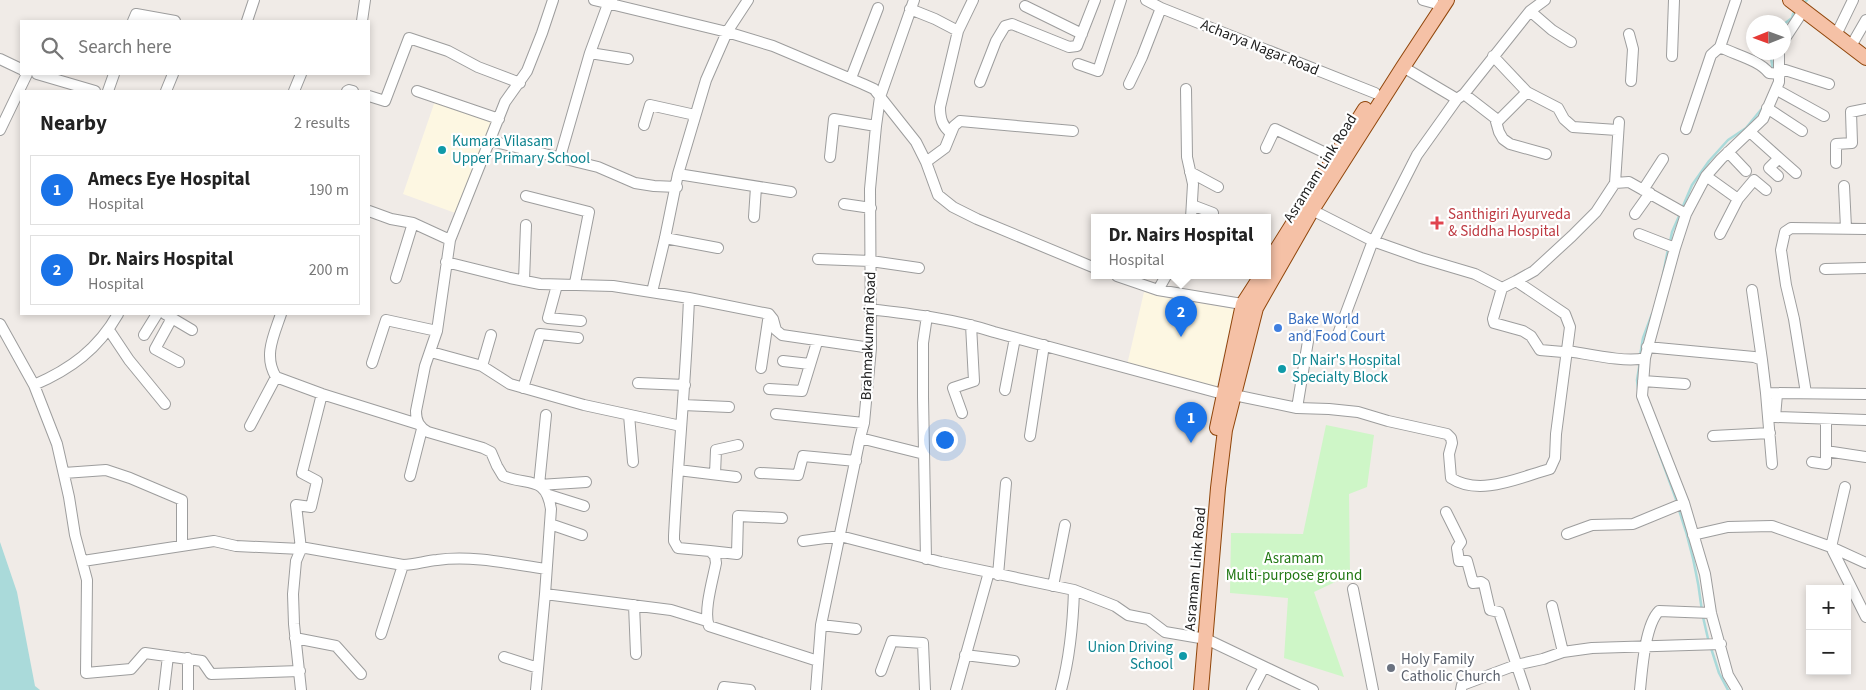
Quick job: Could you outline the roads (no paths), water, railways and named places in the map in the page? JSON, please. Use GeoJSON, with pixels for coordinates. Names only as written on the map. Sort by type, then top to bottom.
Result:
{"type":"FeatureCollection","features":[{"type":"Feature","properties":{"kind":"main road"},"geometry":{"type":"LineString","coordinates":[[1790,0],[1866,58]]}},
{"type":"Feature","properties":{"kind":"main road","name":"Asramam Link Road"},"geometry":{"type":"LineString","coordinates":[[1271,272],[1402,67],[1435,1]]}},
{"type":"Feature","properties":{"kind":"main road","name":"Asramam Link Road"},"geometry":{"type":"LineString","coordinates":[[1271,259],[1435,1]]}},
{"type":"Feature","properties":{"kind":"main road","name":"Asramam Link Road"},"geometry":{"type":"LineString","coordinates":[[1202,690],[1202,639],[1210,488],[1216,430],[1229,394],[1249,306],[1260,279]]}},
{"type":"Feature","properties":{"kind":"main road","name":"Asramam Link Road"},"geometry":{"type":"LineString","coordinates":[[1249,306],[1267,279]]}},
{"type":"Feature","properties":{"kind":"main road","name":"Asramam Link Road"},"geometry":{"type":"LineString","coordinates":[[1194,690],[1202,639]]}},
{"type":"Feature","properties":{"kind":"street"},"geometry":{"type":"LineString","coordinates":[[246,20],[254,0]]}},
{"type":"Feature","properties":{"kind":"street"},"geometry":{"type":"LineString","coordinates":[[362,20],[364,0]]}},
{"type":"Feature","properties":{"kind":"street"},"geometry":{"type":"LineString","coordinates":[[410,476],[420,427],[416,411],[425,366],[437,331],[450,240],[505,102],[527,71],[553,0]]}},
{"type":"Feature","properties":{"kind":"street"},"geometry":{"type":"LineString","coordinates":[[594,0],[610,2],[727,32],[773,46],[852,78],[874,89],[916,142],[926,162],[938,195],[954,207],[977,219],[1091,266]]}},
{"type":"Feature","properties":{"kind":"street"},"geometry":{"type":"LineString","coordinates":[[652,292],[666,238],[678,174],[694,115],[706,80],[727,32],[746,0]]}},
{"type":"Feature","properties":{"kind":"street"},"geometry":{"type":"LineString","coordinates":[[951,133],[946,129],[940,118],[940,107],[958,31],[973,0]]}},
{"type":"Feature","properties":{"kind":"street"},"geometry":{"type":"LineString","coordinates":[[980,82],[996,41],[1008,24],[1069,47],[1077,46],[1095,0]]}},
{"type":"Feature","properties":{"kind":"street"},"geometry":{"type":"LineString","coordinates":[[1078,64],[1098,70],[1121,0]]}},
{"type":"Feature","properties":{"kind":"street","name":"Acharya Nagar Road"},"geometry":{"type":"LineString","coordinates":[[1146,0],[1161,8],[1375,93]]}},
{"type":"Feature","properties":{"kind":"street"},"geometry":{"type":"LineString","coordinates":[[1338,334],[1373,241],[1417,155],[1530,11],[1545,0]]}},
{"type":"Feature","properties":{"kind":"street"},"geometry":{"type":"LineString","coordinates":[[1672,56],[1674,0]]}},
{"type":"Feature","properties":{"kind":"street"},"geometry":{"type":"LineString","coordinates":[[1686,129],[1711,55],[1720,47],[1736,0]]}},
{"type":"Feature","properties":{"kind":"street"},"geometry":{"type":"LineString","coordinates":[[1836,35],[1853,0]]}},
{"type":"Feature","properties":{"kind":"street"},"geometry":{"type":"LineString","coordinates":[[560,157],[590,53],[610,2]]}},
{"type":"Feature","properties":{"kind":"street"},"geometry":{"type":"LineString","coordinates":[[912,5],[958,31]]}},
{"type":"Feature","properties":{"kind":"street","name":"Brahmakumari Road"},"geometry":{"type":"LineString","coordinates":[[816,690],[821,625],[864,423],[871,348],[869,309],[871,261],[870,189],[876,126],[880,98],[912,5]]}},
{"type":"Feature","properties":{"kind":"street"},"geometry":{"type":"LineString","coordinates":[[1025,6],[1082,34]]}},
{"type":"Feature","properties":{"kind":"street"},"geometry":{"type":"LineString","coordinates":[[852,78],[878,8]]}},
{"type":"Feature","properties":{"kind":"street"},"geometry":{"type":"LineString","coordinates":[[1129,84],[1142,58],[1161,8]]}},
{"type":"Feature","properties":{"kind":"street"},"geometry":{"type":"LineString","coordinates":[[1791,28],[1802,10]]}},
{"type":"Feature","properties":{"kind":"street"},"geometry":{"type":"LineString","coordinates":[[1530,11],[1552,30],[1571,42]]}},
{"type":"Feature","properties":{"kind":"street"},"geometry":{"type":"LineString","coordinates":[[133,20],[136,14],[169,20]]}},
{"type":"Feature","properties":{"kind":"street"},"geometry":{"type":"LineString","coordinates":[[1850,46],[1866,20]]}},
{"type":"Feature","properties":{"kind":"street"},"geometry":{"type":"LineString","coordinates":[[1629,34],[1633,49],[1631,81]]}},
{"type":"Feature","properties":{"kind":"street"},"geometry":{"type":"LineString","coordinates":[[370,96],[385,101],[409,38],[448,51],[478,67],[520,83]]}},
{"type":"Feature","properties":{"kind":"street"},"geometry":{"type":"LineString","coordinates":[[1720,47],[1776,72],[1829,84]]}},
{"type":"Feature","properties":{"kind":"street"},"geometry":{"type":"LineString","coordinates":[[590,53],[628,59]]}},
{"type":"Feature","properties":{"kind":"street"},"geometry":{"type":"LineString","coordinates":[[1493,56],[1527,92],[1558,108],[1564,119],[1573,127],[1618,126],[1615,183],[1596,212],[1572,236],[1534,271],[1502,288],[1493,319],[1494,323],[1523,331],[1531,336],[1540,350],[1641,359]]}},
{"type":"Feature","properties":{"kind":"street"},"geometry":{"type":"LineString","coordinates":[[0,59],[20,69]]}},
{"type":"Feature","properties":{"kind":"street"},"geometry":{"type":"LineString","coordinates":[[1737,690],[1713,645],[1705,613],[1705,574],[1684,503],[1642,396],[1641,359],[1647,347],[1686,214],[1706,176],[1763,119],[1777,90],[1776,72],[1778,60]]}},
{"type":"Feature","properties":{"kind":"street"},"geometry":{"type":"LineString","coordinates":[[1402,67],[1488,111],[1498,122],[1499,132],[1510,144],[1546,154]]}},
{"type":"Feature","properties":{"kind":"street"},"geometry":{"type":"LineString","coordinates":[[0,130],[28,75]]}},
{"type":"Feature","properties":{"kind":"street"},"geometry":{"type":"LineString","coordinates":[[40,75],[92,90]]}},
{"type":"Feature","properties":{"kind":"street"},"geometry":{"type":"LineString","coordinates":[[108,90],[114,75]]}},
{"type":"Feature","properties":{"kind":"street"},"geometry":{"type":"LineString","coordinates":[[166,90],[173,75]]}},
{"type":"Feature","properties":{"kind":"street"},"geometry":{"type":"LineString","coordinates":[[294,90],[301,75]]}},
{"type":"Feature","properties":{"kind":"street"},"geometry":{"type":"LineString","coordinates":[[1186,89],[1187,157],[1192,184],[1191,214]]}},
{"type":"Feature","properties":{"kind":"street"},"geometry":{"type":"LineString","coordinates":[[1777,90],[1824,116]]}},
{"type":"Feature","properties":{"kind":"street"},"geometry":{"type":"LineString","coordinates":[[418,91],[499,118]]}},
{"type":"Feature","properties":{"kind":"street"},"geometry":{"type":"LineString","coordinates":[[1498,122],[1527,92]]}},
{"type":"Feature","properties":{"kind":"street"},"geometry":{"type":"LineString","coordinates":[[644,125],[650,105],[694,115]]}},
{"type":"Feature","properties":{"kind":"street"},"geometry":{"type":"LineString","coordinates":[[1767,108],[1802,131]]}},
{"type":"Feature","properties":{"kind":"street"},"geometry":{"type":"LineString","coordinates":[[1836,163],[1836,144],[1852,144],[1851,112],[1866,109]]}},
{"type":"Feature","properties":{"kind":"street"},"geometry":{"type":"LineString","coordinates":[[830,157],[834,119],[876,126]]}},
{"type":"Feature","properties":{"kind":"street"},"geometry":{"type":"LineString","coordinates":[[926,162],[945,148],[956,123],[960,121],[1072,130]]}},
{"type":"Feature","properties":{"kind":"street"},"geometry":{"type":"LineString","coordinates":[[1266,148],[1275,128],[1334,157]]}},
{"type":"Feature","properties":{"kind":"street"},"geometry":{"type":"LineString","coordinates":[[1750,132],[1796,173]]}},
{"type":"Feature","properties":{"kind":"street"},"geometry":{"type":"LineString","coordinates":[[491,141],[598,167],[634,183],[677,187]]}},
{"type":"Feature","properties":{"kind":"street"},"geometry":{"type":"LineString","coordinates":[[1728,152],[1746,171]]}},
{"type":"Feature","properties":{"kind":"street"},"geometry":{"type":"LineString","coordinates":[[1778,176],[1769,168],[1779,158]]}},
{"type":"Feature","properties":{"kind":"street"},"geometry":{"type":"LineString","coordinates":[[1635,214],[1663,159]]}},
{"type":"Feature","properties":{"kind":"street"},"geometry":{"type":"LineString","coordinates":[[1190,172],[1218,187]]}},
{"type":"Feature","properties":{"kind":"street"},"geometry":{"type":"LineString","coordinates":[[678,174],[791,192]]}},
{"type":"Feature","properties":{"kind":"street"},"geometry":{"type":"LineString","coordinates":[[1706,176],[1738,199]]}},
{"type":"Feature","properties":{"kind":"street"},"geometry":{"type":"LineString","coordinates":[[1720,234],[1738,199],[1754,180],[1766,190]]}},
{"type":"Feature","properties":{"kind":"street"},"geometry":{"type":"LineString","coordinates":[[1615,183],[1629,182],[1686,214]]}},
{"type":"Feature","properties":{"kind":"street"},"geometry":{"type":"LineString","coordinates":[[1844,186],[1846,228]]}},
{"type":"Feature","properties":{"kind":"street"},"geometry":{"type":"LineString","coordinates":[[754,217],[756,187]]}},
{"type":"Feature","properties":{"kind":"street"},"geometry":{"type":"LineString","coordinates":[[526,196],[590,212],[575,283]]}},
{"type":"Feature","properties":{"kind":"street"},"geometry":{"type":"LineString","coordinates":[[844,204],[871,208]]}},
{"type":"Feature","properties":{"kind":"street"},"geometry":{"type":"LineString","coordinates":[[1192,205],[1214,213]]}},
{"type":"Feature","properties":{"kind":"street"},"geometry":{"type":"LineString","coordinates":[[1312,210],[1373,241],[1475,274],[1502,288]]}},
{"type":"Feature","properties":{"kind":"street"},"geometry":{"type":"LineString","coordinates":[[370,211],[391,219],[412,223],[450,240]]}},
{"type":"Feature","properties":{"kind":"street"},"geometry":{"type":"LineString","coordinates":[[396,278],[412,223]]}},
{"type":"Feature","properties":{"kind":"street"},"geometry":{"type":"LineString","coordinates":[[524,281],[526,225]]}},
{"type":"Feature","properties":{"kind":"street"},"geometry":{"type":"LineString","coordinates":[[1806,393],[1781,250],[1785,232],[1791,228],[1866,230]]}},
{"type":"Feature","properties":{"kind":"street"},"geometry":{"type":"LineString","coordinates":[[1638,234],[1675,248]]}},
{"type":"Feature","properties":{"kind":"street"},"geometry":{"type":"LineString","coordinates":[[666,238],[718,248]]}},
{"type":"Feature","properties":{"kind":"street"},"geometry":{"type":"LineString","coordinates":[[818,259],[871,261],[919,268]]}},
{"type":"Feature","properties":{"kind":"street"},"geometry":{"type":"LineString","coordinates":[[446,262],[524,281],[557,285],[575,283],[612,286],[688,298],[769,314],[774,319],[776,330],[782,336],[871,348]]}},
{"type":"Feature","properties":{"kind":"street"},"geometry":{"type":"LineString","coordinates":[[1825,269],[1866,268]]}},
{"type":"Feature","properties":{"kind":"street"},"geometry":{"type":"LineString","coordinates":[[1126,279],[1158,290],[1249,306]]}},
{"type":"Feature","properties":{"kind":"street"},"geometry":{"type":"LineString","coordinates":[[1158,290],[1164,279]]}},
{"type":"Feature","properties":{"kind":"street"},"geometry":{"type":"LineString","coordinates":[[869,309],[927,316],[971,324],[1014,338],[1229,394],[1297,408],[1358,412],[1404,425],[1447,434],[1451,438],[1452,443],[1449,454],[1452,478],[1469,485],[1488,486],[1550,469],[1555,458],[1556,434],[1570,327],[1565,314],[1516,281]]}},
{"type":"Feature","properties":{"kind":"street"},"geometry":{"type":"LineString","coordinates":[[557,285],[548,318],[581,322]]}},
{"type":"Feature","properties":{"kind":"street"},"geometry":{"type":"LineString","coordinates":[[1752,290],[1766,393],[1772,464]]}},
{"type":"Feature","properties":{"kind":"street"},"geometry":{"type":"LineString","coordinates":[[688,298],[685,385],[680,426],[674,536],[676,545],[678,548],[737,554],[738,516],[782,518]]}},
{"type":"Feature","properties":{"kind":"street"},"geometry":{"type":"LineString","coordinates":[[761,368],[769,314]]}},
{"type":"Feature","properties":{"kind":"street"},"geometry":{"type":"LineString","coordinates":[[34,385],[81,360],[109,330],[117,315]]}},
{"type":"Feature","properties":{"kind":"street"},"geometry":{"type":"LineString","coordinates":[[144,335],[156,315]]}},
{"type":"Feature","properties":{"kind":"street"},"geometry":{"type":"LineString","coordinates":[[281,315],[269,353],[270,363],[276,377],[492,452],[503,476],[539,485],[586,482]]}},
{"type":"Feature","properties":{"kind":"street"},"geometry":{"type":"LineString","coordinates":[[179,362],[155,348],[169,316],[192,330]]}},
{"type":"Feature","properties":{"kind":"street"},"geometry":{"type":"LineString","coordinates":[[926,559],[923,343],[927,316]]}},
{"type":"Feature","properties":{"kind":"street"},"geometry":{"type":"LineString","coordinates":[[372,363],[386,320],[437,331]]}},
{"type":"Feature","properties":{"kind":"street"},"geometry":{"type":"LineString","coordinates":[[0,324],[34,385],[57,444],[75,534],[84,562],[87,580],[86,673],[131,668],[145,653],[202,661],[212,674],[300,671]]}},
{"type":"Feature","properties":{"kind":"street"},"geometry":{"type":"LineString","coordinates":[[962,413],[953,388],[974,381],[971,324]]}},
{"type":"Feature","properties":{"kind":"street"},"geometry":{"type":"LineString","coordinates":[[109,330],[129,360],[166,404]]}},
{"type":"Feature","properties":{"kind":"street"},"geometry":{"type":"LineString","coordinates":[[523,388],[540,334],[578,338]]}},
{"type":"Feature","properties":{"kind":"street"},"geometry":{"type":"LineString","coordinates":[[482,366],[491,335]]}},
{"type":"Feature","properties":{"kind":"street"},"geometry":{"type":"LineString","coordinates":[[1297,408],[1309,335]]}},
{"type":"Feature","properties":{"kind":"street"},"geometry":{"type":"LineString","coordinates":[[1005,390],[1014,338]]}},
{"type":"Feature","properties":{"kind":"street"},"geometry":{"type":"LineString","coordinates":[[769,389],[802,391],[817,342]]}},
{"type":"Feature","properties":{"kind":"street"},"geometry":{"type":"LineString","coordinates":[[1030,436],[1044,345]]}},
{"type":"Feature","properties":{"kind":"street"},"geometry":{"type":"LineString","coordinates":[[1647,347],[1728,354],[1754,357],[1762,360]]}},
{"type":"Feature","properties":{"kind":"street"},"geometry":{"type":"LineString","coordinates":[[431,352],[482,366],[510,384],[523,388],[584,405],[680,426]]}},
{"type":"Feature","properties":{"kind":"street"},"geometry":{"type":"LineString","coordinates":[[783,361],[810,364]]}},
{"type":"Feature","properties":{"kind":"street"},"geometry":{"type":"LineString","coordinates":[[250,426],[276,377]]}},
{"type":"Feature","properties":{"kind":"street"},"geometry":{"type":"LineString","coordinates":[[1643,381],[1685,384]]}},
{"type":"Feature","properties":{"kind":"street"},"geometry":{"type":"LineString","coordinates":[[638,383],[685,385]]}},
{"type":"Feature","properties":{"kind":"street"},"geometry":{"type":"LineString","coordinates":[[1766,393],[1866,394]]}},
{"type":"Feature","properties":{"kind":"street"},"geometry":{"type":"LineString","coordinates":[[301,690],[293,594],[296,561],[301,549],[296,505],[311,507],[317,481],[302,473],[322,394]]}},
{"type":"Feature","properties":{"kind":"street"},"geometry":{"type":"LineString","coordinates":[[1777,394],[1775,417],[1866,420]]}},
{"type":"Feature","properties":{"kind":"street"},"geometry":{"type":"LineString","coordinates":[[683,405],[729,407]]}},
{"type":"Feature","properties":{"kind":"street"},"geometry":{"type":"LineString","coordinates":[[776,414],[864,423]]}},
{"type":"Feature","properties":{"kind":"street"},"geometry":{"type":"LineString","coordinates":[[539,485],[546,415]]}},
{"type":"Feature","properties":{"kind":"street"},"geometry":{"type":"LineString","coordinates":[[628,415],[633,462]]}},
{"type":"Feature","properties":{"kind":"street"},"geometry":{"type":"LineString","coordinates":[[1812,462],[1826,464],[1826,419]]}},
{"type":"Feature","properties":{"kind":"street"},"geometry":{"type":"LineString","coordinates":[[1713,436],[1770,433]]}},
{"type":"Feature","properties":{"kind":"street"},"geometry":{"type":"LineString","coordinates":[[860,438],[924,454]]}},
{"type":"Feature","properties":{"kind":"street"},"geometry":{"type":"LineString","coordinates":[[715,474],[716,450],[738,445]]}},
{"type":"Feature","properties":{"kind":"street"},"geometry":{"type":"LineString","coordinates":[[1826,451],[1866,457]]}},
{"type":"Feature","properties":{"kind":"street"},"geometry":{"type":"LineString","coordinates":[[760,473],[798,476],[803,456],[856,461]]}},
{"type":"Feature","properties":{"kind":"street"},"geometry":{"type":"LineString","coordinates":[[64,473],[106,470],[182,500],[182,546]]}},
{"type":"Feature","properties":{"kind":"street"},"geometry":{"type":"LineString","coordinates":[[678,470],[736,477]]}},
{"type":"Feature","properties":{"kind":"street"},"geometry":{"type":"LineString","coordinates":[[956,690],[965,655],[993,573],[1006,483]]}},
{"type":"Feature","properties":{"kind":"street"},"geometry":{"type":"LineString","coordinates":[[536,690],[551,509],[549,495],[539,485]]}},
{"type":"Feature","properties":{"kind":"street"},"geometry":{"type":"LineString","coordinates":[[1845,487],[1831,547],[1866,617]]}},
{"type":"Feature","properties":{"kind":"street"},"geometry":{"type":"LineString","coordinates":[[549,495],[584,506]]}},
{"type":"Feature","properties":{"kind":"street"},"geometry":{"type":"LineString","coordinates":[[1567,534],[1592,525],[1633,524],[1684,503]]}},
{"type":"Feature","properties":{"kind":"street"},"geometry":{"type":"LineString","coordinates":[[1446,512],[1461,542],[1457,548],[1459,561],[1467,561],[1474,583],[1481,582],[1484,584],[1490,610],[1499,612],[1525,690]]}},
{"type":"Feature","properties":{"kind":"street"},"geometry":{"type":"LineString","coordinates":[[550,524],[582,536]]}},
{"type":"Feature","properties":{"kind":"street"},"geometry":{"type":"LineString","coordinates":[[1053,586],[1065,525]]}},
{"type":"Feature","properties":{"kind":"street"},"geometry":{"type":"LineString","coordinates":[[1694,535],[1728,527],[1772,526],[1831,547],[1866,563]]}},
{"type":"Feature","properties":{"kind":"street"},"geometry":{"type":"LineString","coordinates":[[803,541],[840,536],[926,559],[1074,590],[1115,606],[1128,615],[1148,619],[1165,632],[1202,639],[1313,690]]}},
{"type":"Feature","properties":{"kind":"street"},"geometry":{"type":"LineString","coordinates":[[84,562],[214,541],[236,546],[306,548],[403,565],[417,565],[437,560],[468,559],[546,569]]}},
{"type":"Feature","properties":{"kind":"street"},"geometry":{"type":"LineString","coordinates":[[710,551],[715,556],[716,563],[707,609],[709,626],[713,629],[818,662]]}},
{"type":"Feature","properties":{"kind":"street"},"geometry":{"type":"LineString","coordinates":[[381,634],[403,565]]}},
{"type":"Feature","properties":{"kind":"street"},"geometry":{"type":"LineString","coordinates":[[1353,589],[1373,690]]}},
{"type":"Feature","properties":{"kind":"street"},"geometry":{"type":"LineString","coordinates":[[1061,690],[1067,667],[1072,632],[1074,590]]}},
{"type":"Feature","properties":{"kind":"street"},"geometry":{"type":"LineString","coordinates":[[545,594],[671,610],[707,621]]}},
{"type":"Feature","properties":{"kind":"street"},"geometry":{"type":"LineString","coordinates":[[634,605],[636,654]]}},
{"type":"Feature","properties":{"kind":"street"},"geometry":{"type":"LineString","coordinates":[[1552,606],[1563,652]]}},
{"type":"Feature","properties":{"kind":"street"},"geometry":{"type":"LineString","coordinates":[[1640,690],[1646,646],[1654,616],[1659,611],[1705,613]]}},
{"type":"Feature","properties":{"kind":"street"},"geometry":{"type":"LineString","coordinates":[[821,625],[856,630]]}},
{"type":"Feature","properties":{"kind":"street"},"geometry":{"type":"LineString","coordinates":[[296,638],[336,646],[361,674]]}},
{"type":"Feature","properties":{"kind":"street"},"geometry":{"type":"LineString","coordinates":[[881,671],[892,641],[923,643],[925,690]]}},
{"type":"Feature","properties":{"kind":"street"},"geometry":{"type":"LineString","coordinates":[[1461,690],[1462,685],[1516,665],[1563,652],[1592,648],[1713,645]]}},
{"type":"Feature","properties":{"kind":"street"},"geometry":{"type":"LineString","coordinates":[[965,655],[1014,661]]}},
{"type":"Feature","properties":{"kind":"street"},"geometry":{"type":"LineString","coordinates":[[164,690],[168,656]]}},
{"type":"Feature","properties":{"kind":"street"},"geometry":{"type":"LineString","coordinates":[[504,657],[538,668]]}},
{"type":"Feature","properties":{"kind":"street"},"geometry":{"type":"LineString","coordinates":[[188,658],[188,689]]}},
{"type":"Feature","properties":{"kind":"street"},"geometry":{"type":"LineString","coordinates":[[1252,690],[1264,667]]}},
{"type":"Feature","properties":{"kind":"street"},"geometry":{"type":"LineString","coordinates":[[723,690],[724,686],[750,690]]}},
{"type":"Feature","properties":{"kind":"water"},"geometry":{"type":"Polygon","coordinates":[[[0,542],[17,592],[35,686],[40,690],[0,690],[0,542]]]}},
{"type":"Feature","properties":{"kind":"waterway"},"geometry":{"type":"LineString","coordinates":[[1803,4],[1807,0]]}},
{"type":"Feature","properties":{"kind":"waterway"},"geometry":{"type":"LineString","coordinates":[[1791,19],[1797,10]]}},
{"type":"Feature","properties":{"kind":"waterway"},"geometry":{"type":"LineString","coordinates":[[1771,60],[1773,70]]}},
{"type":"Feature","properties":{"kind":"waterway"},"geometry":{"type":"LineString","coordinates":[[1683,206],[1692,185],[1709,161],[1728,140],[1746,128],[1764,106]]}},
{"type":"Feature","properties":{"kind":"waterway"},"geometry":{"type":"LineString","coordinates":[[1670,242],[1680,214]]}},
{"type":"Feature","properties":{"kind":"waterway"},"geometry":{"type":"LineString","coordinates":[[1663,275],[1668,249]]}},
{"type":"Feature","properties":{"kind":"waterway"},"geometry":{"type":"LineString","coordinates":[[1640,356],[1643,338],[1652,314]]}},
{"type":"Feature","properties":{"kind":"waterway"},"geometry":{"type":"LineString","coordinates":[[1638,389],[1637,380],[1640,362]]}},
{"type":"Feature","properties":{"kind":"waterway"},"geometry":{"type":"LineString","coordinates":[[1654,439],[1677,502]]}},
{"type":"Feature","properties":{"kind":"waterway"},"geometry":{"type":"LineString","coordinates":[[1678,507],[1693,558],[1702,611]]}},
{"type":"Feature","properties":{"kind":"waterway"},"geometry":{"type":"LineString","coordinates":[[1703,617],[1709,643]]}},
{"type":"Feature","properties":{"kind":"waterway"},"geometry":{"type":"LineString","coordinates":[[1711,648],[1719,673],[1728,690]]}},
{"type":"Feature","properties":{"kind":"place","name":"Kumara Vilasam Upper Primary School"},"geometry":{"type":"Point","coordinates":[442,150]}},
{"type":"Feature","properties":{"kind":"place","name":"Santhigiri Ayurveda & Siddha Hospital"},"geometry":{"type":"Point","coordinates":[1437,223]}},
{"type":"Feature","properties":{"kind":"place","name":"Bake World and Food Court"},"geometry":{"type":"Point","coordinates":[1278,328]}},
{"type":"Feature","properties":{"kind":"place","name":"Dr. Nairs Hospital"},"geometry":{"type":"Point","coordinates":[1181,337]}},
{"type":"Feature","properties":{"kind":"place","name":"Dr Nair's Hospital Specialty Block"},"geometry":{"type":"Point","coordinates":[1282,369]}},
{"type":"Feature","properties":{"kind":"place","name":"Amecs Eye Hospital"},"geometry":{"type":"Point","coordinates":[1191,443]}},
{"type":"Feature","properties":{"kind":"place","name":"Union Driving School"},"geometry":{"type":"Point","coordinates":[1183,656]}},
{"type":"Feature","properties":{"kind":"place","name":"Holy Family Catholic Church"},"geometry":{"type":"Point","coordinates":[1391,668]}},
{"type":"Feature","properties":{"kind":"park label","name":"Asramam Multi-purpose ground"},"geometry":{"type":"Point","coordinates":[1294,566]}}]}
